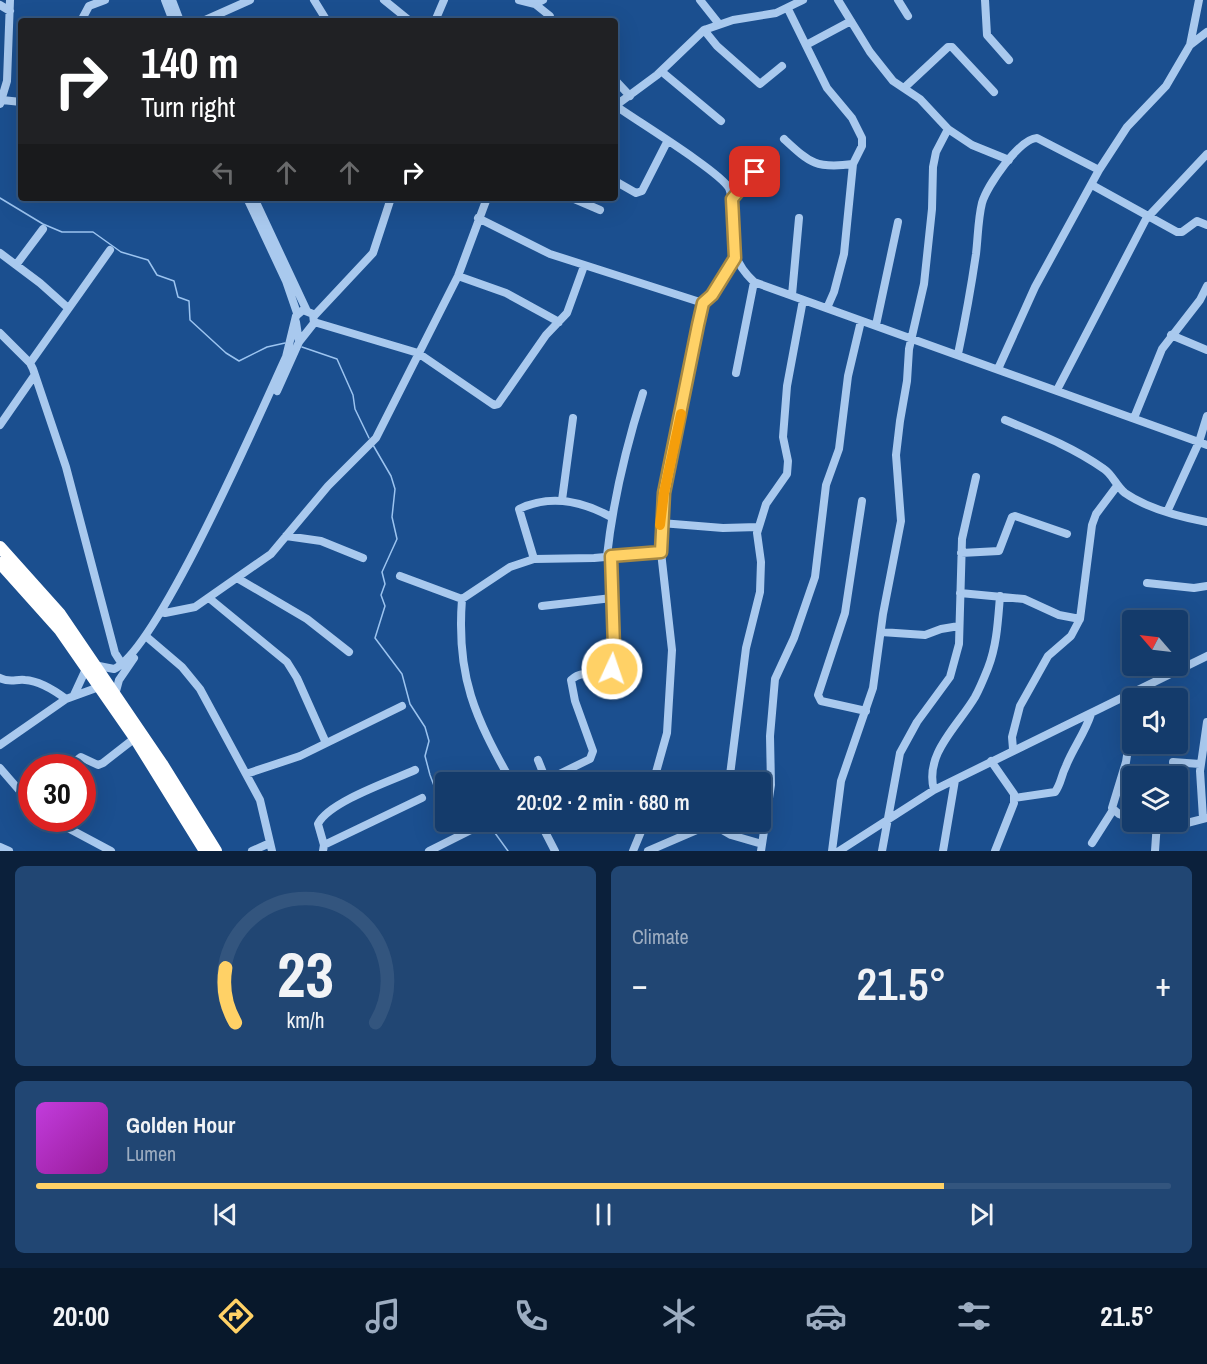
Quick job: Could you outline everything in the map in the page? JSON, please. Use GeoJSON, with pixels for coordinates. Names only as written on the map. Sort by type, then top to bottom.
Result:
{"type":"FeatureCollection","features":[{"type":"Feature","properties":{"kind":"highway"},"geometry":{"type":"LineString","coordinates":[[0,547],[55,606],[99,687],[135,738],[205,851]]}},
{"type":"Feature","properties":{"kind":"highway"},"geometry":{"type":"LineString","coordinates":[[0,563],[46,612],[115,695],[216,851]]}},
{"type":"Feature","properties":{"kind":"street"},"geometry":{"type":"LineString","coordinates":[[10,0],[1,102],[18,102]]}},
{"type":"Feature","properties":{"kind":"street"},"geometry":{"type":"LineString","coordinates":[[83,18],[89,6],[105,0]]}},
{"type":"Feature","properties":{"kind":"street"},"geometry":{"type":"LineString","coordinates":[[165,0],[172,18]]}},
{"type":"Feature","properties":{"kind":"street"},"geometry":{"type":"LineString","coordinates":[[172,0],[179,18]]}},
{"type":"Feature","properties":{"kind":"street"},"geometry":{"type":"LineString","coordinates":[[210,18],[250,0]]}},
{"type":"Feature","properties":{"kind":"street"},"geometry":{"type":"LineString","coordinates":[[314,0],[325,18]]}},
{"type":"Feature","properties":{"kind":"street"},"geometry":{"type":"LineString","coordinates":[[384,0],[406,18]]}},
{"type":"Feature","properties":{"kind":"street"},"geometry":{"type":"LineString","coordinates":[[436,18],[444,0]]}},
{"type":"Feature","properties":{"kind":"street"},"geometry":{"type":"LineString","coordinates":[[519,0],[535,4],[550,18]]}},
{"type":"Feature","properties":{"kind":"street"},"geometry":{"type":"LineString","coordinates":[[535,4],[543,0]]}},
{"type":"Feature","properties":{"kind":"street"},"geometry":{"type":"LineString","coordinates":[[700,0],[718,24]]}},
{"type":"Feature","properties":{"kind":"street"},"geometry":{"type":"LineString","coordinates":[[618,105],[661,71],[704,30],[718,24],[788,9],[803,0]]}},
{"type":"Feature","properties":{"kind":"street"},"geometry":{"type":"LineString","coordinates":[[838,0],[876,60],[904,88],[920,99],[948,129],[972,145],[1009,160]]}},
{"type":"Feature","properties":{"kind":"street"},"geometry":{"type":"LineString","coordinates":[[898,0],[908,16]]}},
{"type":"Feature","properties":{"kind":"street"},"geometry":{"type":"LineString","coordinates":[[985,0],[987,35],[1009,60]]}},
{"type":"Feature","properties":{"kind":"street"},"geometry":{"type":"LineString","coordinates":[[998,369],[1035,287],[1100,170],[1127,127],[1166,86],[1190,45],[1199,0]]}},
{"type":"Feature","properties":{"kind":"street"},"geometry":{"type":"LineString","coordinates":[[0,5],[10,11]]}},
{"type":"Feature","properties":{"kind":"street"},"geometry":{"type":"LineString","coordinates":[[788,9],[808,44],[827,88],[852,118],[862,138],[862,146],[853,164],[844,254],[834,292],[827,308]]}},
{"type":"Feature","properties":{"kind":"street"},"geometry":{"type":"LineString","coordinates":[[808,44],[851,21]]}},
{"type":"Feature","properties":{"kind":"street"},"geometry":{"type":"LineString","coordinates":[[704,30],[717,46],[760,84],[782,66]]}},
{"type":"Feature","properties":{"kind":"street"},"geometry":{"type":"LineString","coordinates":[[1190,45],[1207,32]]}},
{"type":"Feature","properties":{"kind":"street"},"geometry":{"type":"LineString","coordinates":[[904,88],[948,47],[952,47],[994,92]]}},
{"type":"Feature","properties":{"kind":"street"},"geometry":{"type":"LineString","coordinates":[[661,71],[721,121]]}},
{"type":"Feature","properties":{"kind":"street"},"geometry":{"type":"LineString","coordinates":[[618,83],[630,96]]}},
{"type":"Feature","properties":{"kind":"street"},"geometry":{"type":"LineString","coordinates":[[618,107],[728,187],[732,199],[735,258],[740,268],[754,282],[1203,443]]}},
{"type":"Feature","properties":{"kind":"street"},"geometry":{"type":"LineString","coordinates":[[832,851],[841,781],[873,688],[901,522],[896,455],[911,339],[924,284],[932,209],[933,168],[936,152],[948,129]]}},
{"type":"Feature","properties":{"kind":"street"},"geometry":{"type":"LineString","coordinates":[[958,354],[968,308],[982,202],[991,184],[1009,160],[1026,141],[1037,138],[1100,170]]}},
{"type":"Feature","properties":{"kind":"street"},"geometry":{"type":"LineString","coordinates":[[784,139],[809,162],[818,166],[853,164]]}},
{"type":"Feature","properties":{"kind":"street"},"geometry":{"type":"LineString","coordinates":[[618,183],[636,193],[642,191],[667,142]]}},
{"type":"Feature","properties":{"kind":"street"},"geometry":{"type":"LineString","coordinates":[[1057,390],[1147,217],[1207,154]]}},
{"type":"Feature","properties":{"kind":"street"},"geometry":{"type":"LineString","coordinates":[[732,199],[763,159]]}},
{"type":"Feature","properties":{"kind":"street"},"geometry":{"type":"LineString","coordinates":[[1092,185],[1177,232],[1182,232],[1197,221],[1207,225]]}},
{"type":"Feature","properties":{"kind":"street"},"geometry":{"type":"LineString","coordinates":[[248,201],[300,315]]}},
{"type":"Feature","properties":{"kind":"street"},"geometry":{"type":"LineString","coordinates":[[115,695],[118,680],[165,613],[196,558],[295,344],[300,315],[255,201]]}},
{"type":"Feature","properties":{"kind":"street"},"geometry":{"type":"LineString","coordinates":[[70,697],[90,667],[114,669],[122,664],[146,634],[184,570],[295,344],[314,319],[373,253],[390,201]]}},
{"type":"Feature","properties":{"kind":"street"},"geometry":{"type":"LineString","coordinates":[[165,613],[195,607],[270,554],[328,486],[369,447],[376,438],[417,353],[458,276],[486,201]]}},
{"type":"Feature","properties":{"kind":"street"},"geometry":{"type":"LineString","coordinates":[[579,201],[600,210]]}},
{"type":"Feature","properties":{"kind":"street"},"geometry":{"type":"LineString","coordinates":[[478,218],[550,254],[703,303]]}},
{"type":"Feature","properties":{"kind":"street"},"geometry":{"type":"LineString","coordinates":[[792,295],[799,218]]}},
{"type":"Feature","properties":{"kind":"street"},"geometry":{"type":"LineString","coordinates":[[876,325],[898,222]]}},
{"type":"Feature","properties":{"kind":"street"},"geometry":{"type":"LineString","coordinates":[[16,265],[43,229]]}},
{"type":"Feature","properties":{"kind":"street"},"geometry":{"type":"LineString","coordinates":[[30,363],[110,250]]}},
{"type":"Feature","properties":{"kind":"street"},"geometry":{"type":"LineString","coordinates":[[0,254],[68,308]]}},
{"type":"Feature","properties":{"kind":"street"},"geometry":{"type":"LineString","coordinates":[[657,772],[667,733],[672,650],[661,552],[660,523],[664,493],[703,303],[712,295],[735,258]]}},
{"type":"Feature","properties":{"kind":"street"},"geometry":{"type":"LineString","coordinates":[[300,315],[417,353],[494,405],[498,404],[542,340],[567,313],[584,266]]}},
{"type":"Feature","properties":{"kind":"street"},"geometry":{"type":"LineString","coordinates":[[458,276],[506,293],[558,322]]}},
{"type":"Feature","properties":{"kind":"street"},"geometry":{"type":"LineString","coordinates":[[736,373],[754,282]]}},
{"type":"Feature","properties":{"kind":"street"},"geometry":{"type":"LineString","coordinates":[[1134,417],[1149,374],[1171,335],[1200,300],[1207,286]]}},
{"type":"Feature","properties":{"kind":"street"},"geometry":{"type":"LineString","coordinates":[[730,772],[746,648],[760,592],[758,527],[766,504],[786,474],[788,461],[783,437],[787,386],[802,300]]}},
{"type":"Feature","properties":{"kind":"street"},"geometry":{"type":"LineString","coordinates":[[728,832],[761,848],[771,786],[770,736],[775,679],[794,638],[815,577],[826,484],[839,449],[848,376],[861,321]]}},
{"type":"Feature","properties":{"kind":"street"},"geometry":{"type":"LineString","coordinates":[[0,333],[30,363],[66,467],[115,653],[122,664]]}},
{"type":"Feature","properties":{"kind":"street"},"geometry":{"type":"LineString","coordinates":[[1171,335],[1207,350]]}},
{"type":"Feature","properties":{"kind":"street"},"geometry":{"type":"LineString","coordinates":[[0,425],[34,376]]}},
{"type":"Feature","properties":{"kind":"street"},"geometry":{"type":"LineString","coordinates":[[562,772],[590,759],[593,750],[575,701],[571,680],[575,676],[588,673],[604,675],[612,669],[612,598],[609,556],[611,517],[626,446],[643,393]]}},
{"type":"Feature","properties":{"kind":"street"},"geometry":{"type":"LineString","coordinates":[[1167,512],[1203,443],[1207,416]]}},
{"type":"Feature","properties":{"kind":"street"},"geometry":{"type":"LineString","coordinates":[[562,500],[573,418]]}},
{"type":"Feature","properties":{"kind":"street"},"geometry":{"type":"LineString","coordinates":[[1005,420],[1076,451],[1107,471],[1117,486],[1128,495],[1167,512],[1207,522]]}},
{"type":"Feature","properties":{"kind":"street"},"geometry":{"type":"LineString","coordinates":[[882,851],[900,753],[917,722],[950,677],[959,644],[963,528],[976,487],[976,477]]}},
{"type":"Feature","properties":{"kind":"street"},"geometry":{"type":"LineString","coordinates":[[1013,749],[1012,737],[1020,706],[1048,656],[1071,636],[1080,619],[1092,525],[1096,514],[1117,486]]}},
{"type":"Feature","properties":{"kind":"street"},"geometry":{"type":"LineString","coordinates":[[534,558],[519,509],[562,500],[591,506],[611,517]]}},
{"type":"Feature","properties":{"kind":"street"},"geometry":{"type":"LineString","coordinates":[[862,501],[845,613],[818,695],[821,701],[866,711]]}},
{"type":"Feature","properties":{"kind":"street"},"geometry":{"type":"LineString","coordinates":[[961,553],[999,551],[1012,517],[1015,516],[1067,534]]}},
{"type":"Feature","properties":{"kind":"street"},"geometry":{"type":"LineString","coordinates":[[660,523],[723,528],[758,527]]}},
{"type":"Feature","properties":{"kind":"street"},"geometry":{"type":"LineString","coordinates":[[286,536],[321,541],[363,558]]}},
{"type":"Feature","properties":{"kind":"street"},"geometry":{"type":"LineString","coordinates":[[462,599],[510,567],[534,558],[661,552]]}},
{"type":"Feature","properties":{"kind":"street"},"geometry":{"type":"LineString","coordinates":[[400,576],[462,599]]}},
{"type":"Feature","properties":{"kind":"street"},"geometry":{"type":"LineString","coordinates":[[237,578],[307,619],[349,652]]}},
{"type":"Feature","properties":{"kind":"street"},"geometry":{"type":"LineString","coordinates":[[1147,583],[1194,588],[1207,586]]}},
{"type":"Feature","properties":{"kind":"street"},"geometry":{"type":"LineString","coordinates":[[960,593],[1024,599],[1059,615],[1080,619]]}},
{"type":"Feature","properties":{"kind":"street"},"geometry":{"type":"LineString","coordinates":[[934,790],[931,777],[939,749],[976,696],[989,666],[995,645],[1000,596]]}},
{"type":"Feature","properties":{"kind":"street"},"geometry":{"type":"LineString","coordinates":[[209,598],[287,662],[308,699],[326,743]]}},
{"type":"Feature","properties":{"kind":"street"},"geometry":{"type":"LineString","coordinates":[[542,606],[612,598]]}},
{"type":"Feature","properties":{"kind":"street"},"geometry":{"type":"LineString","coordinates":[[462,599],[460,645],[468,690],[489,744],[506,772]]}},
{"type":"Feature","properties":{"kind":"street"},"geometry":{"type":"LineString","coordinates":[[881,632],[925,635],[959,626]]}},
{"type":"Feature","properties":{"kind":"street"},"geometry":{"type":"LineString","coordinates":[[148,638],[182,667],[200,689],[260,800],[271,847],[252,851]]}},
{"type":"Feature","properties":{"kind":"street"},"geometry":{"type":"LineString","coordinates":[[1149,688],[1207,656]]}},
{"type":"Feature","properties":{"kind":"street"},"geometry":{"type":"LineString","coordinates":[[0,678],[5,681],[30,681],[70,697]]}},
{"type":"Feature","properties":{"kind":"street"},"geometry":{"type":"LineString","coordinates":[[0,745],[70,697],[99,687]]}},
{"type":"Feature","properties":{"kind":"street"},"geometry":{"type":"LineString","coordinates":[[839,851],[934,790],[1013,749],[1122,701]]}},
{"type":"Feature","properties":{"kind":"street"},"geometry":{"type":"LineString","coordinates":[[246,774],[300,756],[402,706]]}},
{"type":"Feature","properties":{"kind":"street"},"geometry":{"type":"LineString","coordinates":[[1014,798],[1055,792],[1086,728],[1090,714]]}},
{"type":"Feature","properties":{"kind":"street"},"geometry":{"type":"LineString","coordinates":[[1188,823],[1205,818],[1200,764],[1207,722]]}},
{"type":"Feature","properties":{"kind":"street"},"geometry":{"type":"LineString","coordinates":[[96,764],[102,763],[135,738]]}},
{"type":"Feature","properties":{"kind":"street"},"geometry":{"type":"LineString","coordinates":[[1092,843],[1113,810],[1127,754]]}},
{"type":"Feature","properties":{"kind":"street"},"geometry":{"type":"LineString","coordinates":[[538,760],[541,772]]}},
{"type":"Feature","properties":{"kind":"street"},"geometry":{"type":"LineString","coordinates":[[990,761],[1008,784],[1014,798],[994,851]]}},
{"type":"Feature","properties":{"kind":"street"},"geometry":{"type":"LineString","coordinates":[[1173,762],[1200,764]]}},
{"type":"Feature","properties":{"kind":"street"},"geometry":{"type":"LineString","coordinates":[[0,768],[18,789]]}},
{"type":"Feature","properties":{"kind":"street"},"geometry":{"type":"LineString","coordinates":[[415,770],[354,797],[326,813],[318,824],[324,848],[422,798]]}},
{"type":"Feature","properties":{"kind":"street"},"geometry":{"type":"LineString","coordinates":[[943,851],[955,780]]}},
{"type":"Feature","properties":{"kind":"street"},"geometry":{"type":"LineString","coordinates":[[1113,810],[1122,814]]}},
{"type":"Feature","properties":{"kind":"street"},"geometry":{"type":"LineString","coordinates":[[75,832],[111,851]]}},
{"type":"Feature","properties":{"kind":"street"},"geometry":{"type":"LineString","coordinates":[[429,851],[467,832]]}},
{"type":"Feature","properties":{"kind":"street"},"geometry":{"type":"LineString","coordinates":[[545,832],[555,851]]}},
{"type":"Feature","properties":{"kind":"street"},"geometry":{"type":"LineString","coordinates":[[633,851],[641,832]]}},
{"type":"Feature","properties":{"kind":"street"},"geometry":{"type":"LineString","coordinates":[[648,851],[688,832]]}},
{"type":"Feature","properties":{"kind":"street"},"geometry":{"type":"LineString","coordinates":[[1155,851],[1156,832]]}},
{"type":"Feature","properties":{"kind":"street"},"geometry":{"type":"LineString","coordinates":[[0,847],[9,851]]}},
{"type":"Feature","properties":{"kind":"waterway"},"geometry":{"type":"LineString","coordinates":[[0,198],[43,224],[62,232],[93,232],[121,252],[148,260],[157,275],[174,281],[178,297],[189,301],[190,320],[226,353],[239,361],[267,347],[285,343]]}},
{"type":"Feature","properties":{"kind":"waterway"},"geometry":{"type":"LineString","coordinates":[[302,347],[337,359],[353,395],[355,409],[369,438]]}},
{"type":"Feature","properties":{"kind":"waterway"},"geometry":{"type":"LineString","coordinates":[[373,445],[391,476],[395,489],[392,517],[397,539],[382,572],[385,584],[381,595],[385,606],[375,638],[402,674],[410,704],[425,727],[429,741],[425,756],[435,788]]}},
{"type":"Feature","properties":{"kind":"waterway"},"geometry":{"type":"LineString","coordinates":[[494,832],[508,851]]}},
{"type":"Feature","properties":{"kind":"slow traffic"},"geometry":{"type":"LineString","coordinates":[[660,525],[664,493],[681,414]]}},
{"type":"Feature","properties":{"kind":"route"},"geometry":{"type":"LineString","coordinates":[[612,669],[614,648],[611,556],[661,552],[660,525],[664,493],[703,303],[712,295],[735,258],[732,239],[732,199],[755,172]]}}]}
